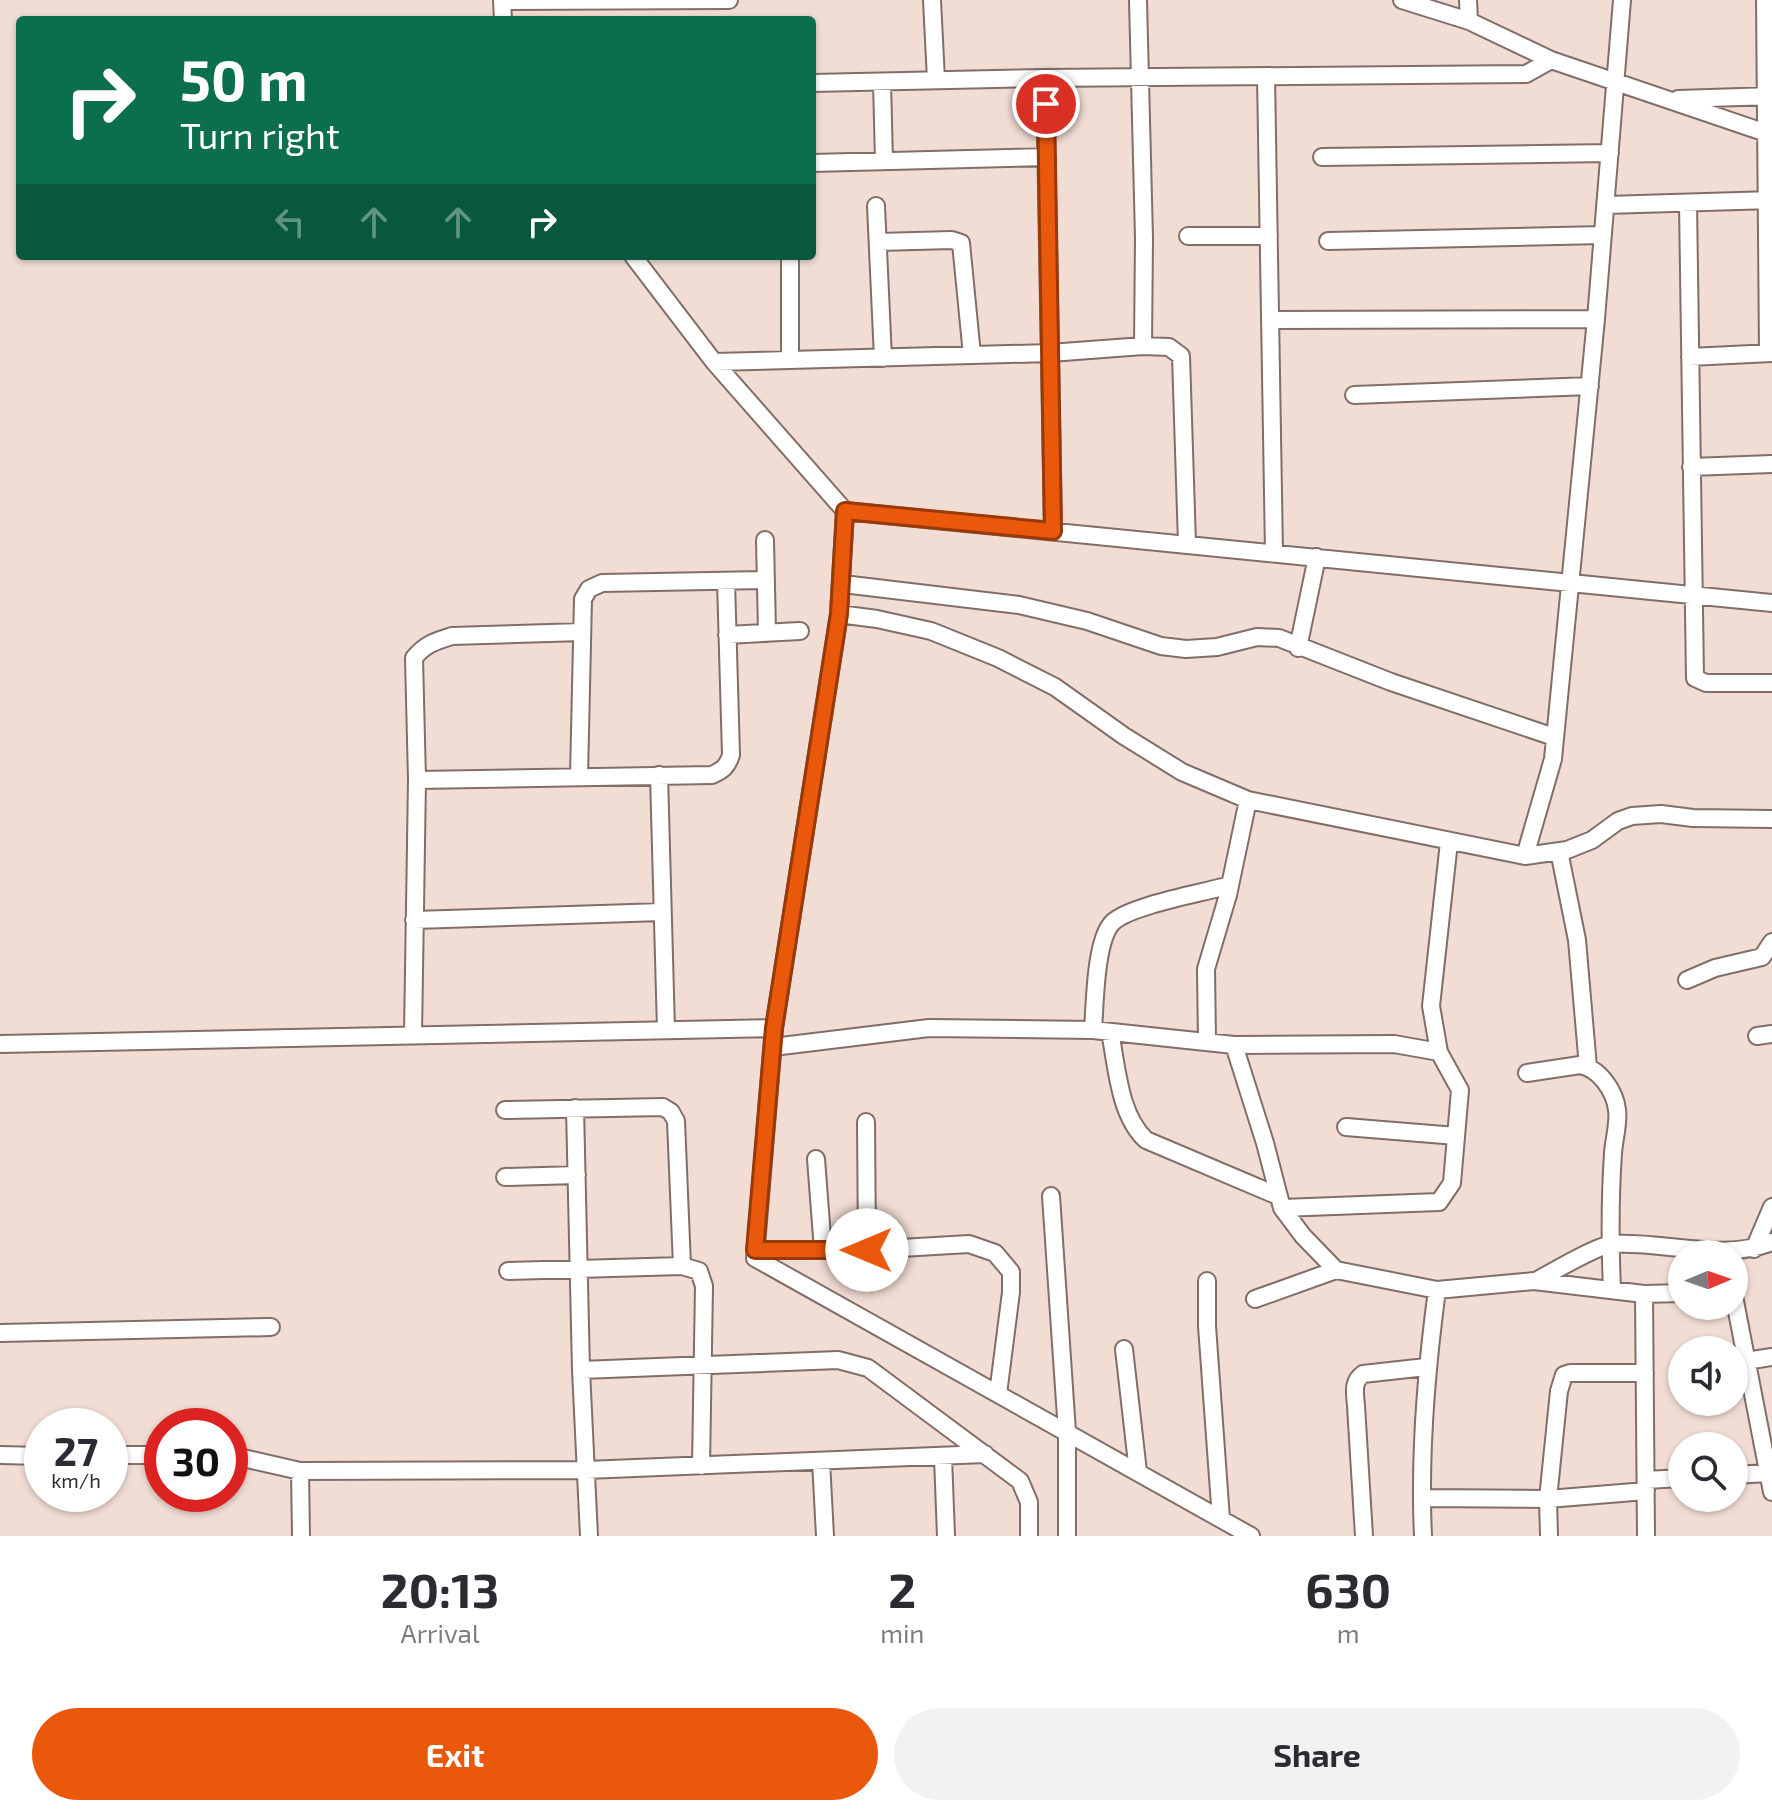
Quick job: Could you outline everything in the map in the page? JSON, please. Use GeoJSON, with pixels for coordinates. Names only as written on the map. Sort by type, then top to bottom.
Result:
{"type":"FeatureCollection","features":[{"type":"Feature","properties":{"kind":"street"},"geometry":{"type":"LineString","coordinates":[[502,0],[729,0]]}},
{"type":"Feature","properties":{"kind":"street"},"geometry":{"type":"LineString","coordinates":[[932,0],[936,80]]}},
{"type":"Feature","properties":{"kind":"street"},"geometry":{"type":"LineString","coordinates":[[1138,0],[1144,238],[1143,346]]}},
{"type":"Feature","properties":{"kind":"street"},"geometry":{"type":"LineString","coordinates":[[1402,0],[1469,21],[1551,60],[1769,134]]}},
{"type":"Feature","properties":{"kind":"street"},"geometry":{"type":"LineString","coordinates":[[1468,0],[1469,21]]}},
{"type":"Feature","properties":{"kind":"street"},"geometry":{"type":"LineString","coordinates":[[1525,856],[1553,759],[1590,386],[1622,0]]}},
{"type":"Feature","properties":{"kind":"street"},"geometry":{"type":"LineString","coordinates":[[1690,357],[1770,353],[1768,24],[1765,0]]}},
{"type":"Feature","properties":{"kind":"street"},"geometry":{"type":"LineString","coordinates":[[816,83],[1526,74],[1551,60]]}},
{"type":"Feature","properties":{"kind":"street"},"geometry":{"type":"LineString","coordinates":[[1266,76],[1274,553]]}},
{"type":"Feature","properties":{"kind":"street"},"geometry":{"type":"LineString","coordinates":[[1045,78],[1053,531]]}},
{"type":"Feature","properties":{"kind":"street"},"geometry":{"type":"LineString","coordinates":[[882,82],[884,161]]}},
{"type":"Feature","properties":{"kind":"street"},"geometry":{"type":"LineString","coordinates":[[1669,99],[1769,96]]}},
{"type":"Feature","properties":{"kind":"street"},"geometry":{"type":"LineString","coordinates":[[1322,157],[1610,153]]}},
{"type":"Feature","properties":{"kind":"street"},"geometry":{"type":"LineString","coordinates":[[816,163],[1047,157]]}},
{"type":"Feature","properties":{"kind":"street"},"geometry":{"type":"LineString","coordinates":[[1606,205],[1770,200]]}},
{"type":"Feature","properties":{"kind":"street"},"geometry":{"type":"LineString","coordinates":[[1688,203],[1695,678],[1706,683],[1772,683]]}},
{"type":"Feature","properties":{"kind":"street"},"geometry":{"type":"LineString","coordinates":[[876,206],[883,358]]}},
{"type":"Feature","properties":{"kind":"street"},"geometry":{"type":"LineString","coordinates":[[1328,241],[1603,235]]}},
{"type":"Feature","properties":{"kind":"street"},"geometry":{"type":"LineString","coordinates":[[1188,236],[1269,236]]}},
{"type":"Feature","properties":{"kind":"street"},"geometry":{"type":"LineString","coordinates":[[878,242],[952,240],[961,243],[972,355]]}},
{"type":"Feature","properties":{"kind":"street"},"geometry":{"type":"LineString","coordinates":[[636,260],[714,362],[845,511],[839,614],[774,1028],[755,1258],[1251,1536]]}},
{"type":"Feature","properties":{"kind":"street"},"geometry":{"type":"LineString","coordinates":[[790,260],[790,360]]}},
{"type":"Feature","properties":{"kind":"street"},"geometry":{"type":"LineString","coordinates":[[1270,320],[1596,319]]}},
{"type":"Feature","properties":{"kind":"street"},"geometry":{"type":"LineString","coordinates":[[714,362],[1169,347],[1181,356],[1187,544]]}},
{"type":"Feature","properties":{"kind":"street"},"geometry":{"type":"LineString","coordinates":[[1354,395],[1590,386]]}},
{"type":"Feature","properties":{"kind":"street"},"geometry":{"type":"LineString","coordinates":[[1691,467],[1772,464]]}},
{"type":"Feature","properties":{"kind":"street"},"geometry":{"type":"LineString","coordinates":[[845,511],[1772,603]]}},
{"type":"Feature","properties":{"kind":"street"},"geometry":{"type":"LineString","coordinates":[[765,540],[767,633]]}},
{"type":"Feature","properties":{"kind":"street"},"geometry":{"type":"LineString","coordinates":[[1298,648],[1317,557]]}},
{"type":"Feature","properties":{"kind":"street"},"geometry":{"type":"LineString","coordinates":[[579,777],[583,599],[589,589],[602,583],[766,580]]}},
{"type":"Feature","properties":{"kind":"street"},"geometry":{"type":"LineString","coordinates":[[417,780],[712,775],[728,765],[731,755],[726,581]]}},
{"type":"Feature","properties":{"kind":"street"},"geometry":{"type":"LineString","coordinates":[[843,584],[1019,605],[1087,621],[1161,646],[1186,649],[1217,647],[1257,637],[1279,638],[1298,648],[1554,737]]}},
{"type":"Feature","properties":{"kind":"street"},"geometry":{"type":"LineString","coordinates":[[839,614],[931,631],[998,658],[1055,687],[1182,772],[1248,800],[1525,856],[1559,851],[1592,840],[1618,821],[1632,816],[1661,814],[1693,818],[1772,819]]}},
{"type":"Feature","properties":{"kind":"street"},"geometry":{"type":"LineString","coordinates":[[727,635],[800,631]]}},
{"type":"Feature","properties":{"kind":"street"},"geometry":{"type":"LineString","coordinates":[[413,1035],[417,780],[414,658],[432,642],[452,636],[582,632]]}},
{"type":"Feature","properties":{"kind":"street"},"geometry":{"type":"LineString","coordinates":[[659,775],[666,1030]]}},
{"type":"Feature","properties":{"kind":"street"},"geometry":{"type":"LineString","coordinates":[[1207,1041],[1206,969],[1230,885],[1248,800]]}},
{"type":"Feature","properties":{"kind":"street"},"geometry":{"type":"LineString","coordinates":[[1230,885],[1127,913],[1111,924],[1103,944],[1101,1031],[1127,1113],[1137,1132],[1146,1140],[1280,1202],[1439,1202],[1452,1183],[1460,1090],[1439,1052],[1431,1006],[1449,842]]}},
{"type":"Feature","properties":{"kind":"street"},"geometry":{"type":"LineString","coordinates":[[1559,851],[1577,940],[1588,1067]]}},
{"type":"Feature","properties":{"kind":"street"},"geometry":{"type":"LineString","coordinates":[[414,920],[662,912]]}},
{"type":"Feature","properties":{"kind":"street"},"geometry":{"type":"LineString","coordinates":[[1687,980],[1715,968],[1762,957],[1772,942]]}},
{"type":"Feature","properties":{"kind":"street"},"geometry":{"type":"LineString","coordinates":[[0,1044],[774,1028]]}},
{"type":"Feature","properties":{"kind":"street"},"geometry":{"type":"LineString","coordinates":[[773,1047],[929,1028],[1101,1031],[1234,1045],[1394,1044],[1439,1052]]}},
{"type":"Feature","properties":{"kind":"street"},"geometry":{"type":"LineString","coordinates":[[1234,1045],[1280,1202],[1303,1236],[1336,1270]]}},
{"type":"Feature","properties":{"kind":"street"},"geometry":{"type":"LineString","coordinates":[[1527,1073],[1580,1065],[1595,1071],[1613,1094],[1617,1112],[1610,1244],[1612,1289]]}},
{"type":"Feature","properties":{"kind":"street"},"geometry":{"type":"LineString","coordinates":[[505,1110],[663,1107],[671,1112],[676,1121],[682,1266]]}},
{"type":"Feature","properties":{"kind":"street"},"geometry":{"type":"LineString","coordinates":[[575,1108],[581,1370],[589,1536]]}},
{"type":"Feature","properties":{"kind":"street"},"geometry":{"type":"LineString","coordinates":[[866,1122],[867,1250]]}},
{"type":"Feature","properties":{"kind":"street"},"geometry":{"type":"LineString","coordinates":[[1346,1127],[1456,1136]]}},
{"type":"Feature","properties":{"kind":"street"},"geometry":{"type":"LineString","coordinates":[[816,1159],[823,1250]]}},
{"type":"Feature","properties":{"kind":"street"},"geometry":{"type":"LineString","coordinates":[[505,1177],[577,1175]]}},
{"type":"Feature","properties":{"kind":"street"},"geometry":{"type":"LineString","coordinates":[[1051,1196],[1067,1432],[1067,1536]]}},
{"type":"Feature","properties":{"kind":"street"},"geometry":{"type":"LineString","coordinates":[[1754,1249],[1772,1207]]}},
{"type":"Feature","properties":{"kind":"street"},"geometry":{"type":"LineString","coordinates":[[1748,1250],[1772,1242]]}},
{"type":"Feature","properties":{"kind":"street"},"geometry":{"type":"LineString","coordinates":[[755,1250],[867,1250],[969,1244],[995,1253],[1011,1272],[998,1394]]}},
{"type":"Feature","properties":{"kind":"street"},"geometry":{"type":"LineString","coordinates":[[1534,1281],[1610,1244],[1668,1248]]}},
{"type":"Feature","properties":{"kind":"street"},"geometry":{"type":"LineString","coordinates":[[508,1271],[682,1266],[699,1271],[702,1277],[704,1366],[701,1466]]}},
{"type":"Feature","properties":{"kind":"street"},"geometry":{"type":"LineString","coordinates":[[1255,1299],[1336,1270],[1437,1290],[1534,1281],[1644,1294],[1668,1293]]}},
{"type":"Feature","properties":{"kind":"street"},"geometry":{"type":"LineString","coordinates":[[1207,1281],[1207,1326],[1221,1519]]}},
{"type":"Feature","properties":{"kind":"street"},"geometry":{"type":"LineString","coordinates":[[1423,1536],[1426,1367],[1437,1290]]}},
{"type":"Feature","properties":{"kind":"street"},"geometry":{"type":"LineString","coordinates":[[1644,1294],[1646,1536]]}},
{"type":"Feature","properties":{"kind":"street"},"geometry":{"type":"LineString","coordinates":[[0,1333],[271,1327]]}},
{"type":"Feature","properties":{"kind":"street"},"geometry":{"type":"LineString","coordinates":[[1124,1349],[1138,1472]]}},
{"type":"Feature","properties":{"kind":"street"},"geometry":{"type":"LineString","coordinates":[[1748,1361],[1772,1357]]}},
{"type":"Feature","properties":{"kind":"street"},"geometry":{"type":"LineString","coordinates":[[581,1370],[838,1360],[853,1362],[868,1368],[1020,1481],[1027,1491],[1029,1536]]}},
{"type":"Feature","properties":{"kind":"street"},"geometry":{"type":"LineString","coordinates":[[1364,1536],[1355,1385],[1363,1374],[1426,1367]]}},
{"type":"Feature","properties":{"kind":"street"},"geometry":{"type":"LineString","coordinates":[[1748,1371],[1772,1492]]}},
{"type":"Feature","properties":{"kind":"street"},"geometry":{"type":"LineString","coordinates":[[1549,1536],[1548,1499],[1559,1391],[1564,1375],[1645,1373]]}},
{"type":"Feature","properties":{"kind":"street"},"geometry":{"type":"LineString","coordinates":[[248,1459],[300,1471],[586,1470],[985,1454]]}},
{"type":"Feature","properties":{"kind":"street"},"geometry":{"type":"LineString","coordinates":[[0,1455],[24,1456]]}},
{"type":"Feature","properties":{"kind":"street"},"geometry":{"type":"LineString","coordinates":[[943,1457],[946,1536]]}},
{"type":"Feature","properties":{"kind":"street"},"geometry":{"type":"LineString","coordinates":[[821,1461],[825,1536]]}},
{"type":"Feature","properties":{"kind":"street"},"geometry":{"type":"LineString","coordinates":[[300,1471],[301,1536]]}},
{"type":"Feature","properties":{"kind":"street"},"geometry":{"type":"LineString","coordinates":[[1748,1474],[1768,1473]]}},
{"type":"Feature","properties":{"kind":"street"},"geometry":{"type":"LineString","coordinates":[[1422,1498],[1548,1499],[1668,1481]]}},
{"type":"Feature","properties":{"kind":"route"},"geometry":{"type":"LineString","coordinates":[[867,1250],[755,1250],[774,1028],[839,614],[845,511],[1053,531],[1046,104]]}}]}
